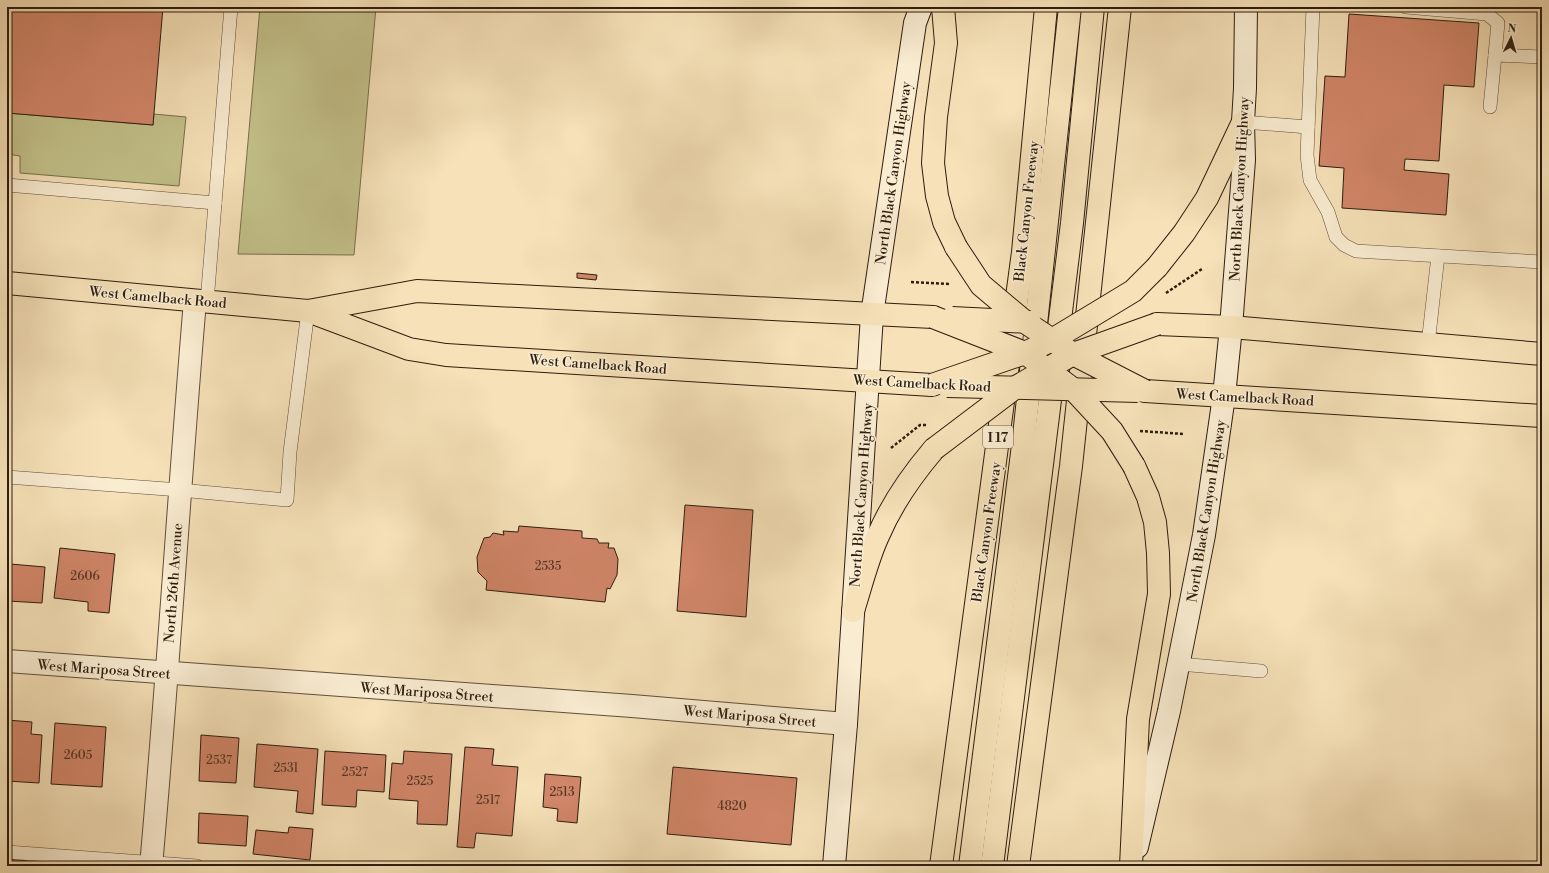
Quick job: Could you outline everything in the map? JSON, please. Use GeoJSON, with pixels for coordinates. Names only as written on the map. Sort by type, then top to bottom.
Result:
{"type":"FeatureCollection","features":[{"type":"Feature","properties":{"kind":"main road","name":"North Black Canyon Highway"},"geometry":{"type":"LineString","coordinates":[[834,866],[846,724],[872,315],[916,23],[921,7]]}},
{"type":"Feature","properties":{"kind":"main road"},"geometry":{"type":"LineString","coordinates":[[943,7],[946,43],[936,117],[933,163],[937,196],[944,222],[956,247],[981,285],[1025,322],[1073,354],[1145,392]]}},
{"type":"Feature","properties":{"kind":"main road","name":"Black Canyon Freeway"},"geometry":{"type":"LineString","coordinates":[[941,866],[1023,252],[1046,7]]}},
{"type":"Feature","properties":{"kind":"main road"},"geometry":{"type":"LineString","coordinates":[[970,866],[1022,453],[1070,7]]}},
{"type":"Feature","properties":{"kind":"main road"},"geometry":{"type":"LineString","coordinates":[[992,866],[1072,223],[1094,7]]}},
{"type":"Feature","properties":{"kind":"main road"},"geometry":{"type":"LineString","coordinates":[[1018,866],[1071,466],[1120,7]]}},
{"type":"Feature","properties":{"kind":"main road","name":"North Black Canyon Highway"},"geometry":{"type":"LineString","coordinates":[[1132,866],[1179,664],[1204,535],[1224,396],[1244,160],[1243,122],[1246,7]]}},
{"type":"Feature","properties":{"kind":"main road"},"geometry":{"type":"LineString","coordinates":[[932,385],[1025,353],[1052,340],[1133,291],[1157,267],[1184,233],[1206,198],[1243,122]]}},
{"type":"Feature","properties":{"kind":"main road","name":"West Camelback Road"},"geometry":{"type":"LineString","coordinates":[[7,283],[308,311],[409,349],[446,355],[932,385],[1073,389],[1224,396],[1542,416]]}},
{"type":"Feature","properties":{"kind":"main road","name":"West Camelback Road"},"geometry":{"type":"LineString","coordinates":[[308,311],[417,291],[1078,325],[1157,324],[1231,327],[1542,354]]}},
{"type":"Feature","properties":{"kind":"main road","name":"North 26th Avenue"},"geometry":{"type":"LineString","coordinates":[[151,864],[167,674],[189,370],[201,301]]}},
{"type":"Feature","properties":{"kind":"main road"},"geometry":{"type":"LineString","coordinates":[[933,317],[1025,353],[1073,389],[1112,431],[1134,466],[1148,497],[1155,522],[1158,553],[1159,594],[1138,719],[1132,866]]}},
{"type":"Feature","properties":{"kind":"main road"},"geometry":{"type":"LineString","coordinates":[[853,611],[878,536],[895,501],[914,473],[934,449],[1016,387],[1073,354],[1157,324]]}},
{"type":"Feature","properties":{"kind":"main road","name":"West Mariposa Street"},"geometry":{"type":"LineString","coordinates":[[7,661],[167,674],[632,706],[846,724]]}},
{"type":"Feature","properties":{"kind":"lane"},"geometry":{"type":"LineString","coordinates":[[201,301],[215,203],[231,7]]}},
{"type":"Feature","properties":{"kind":"lane"},"geometry":{"type":"LineString","coordinates":[[1314,7],[1307,155],[1310,180],[1321,197],[1328,212],[1336,237],[1344,245],[1356,251],[1542,262]]}},
{"type":"Feature","properties":{"kind":"lane"},"geometry":{"type":"LineString","coordinates":[[1406,7],[1487,14],[1498,23],[1490,107]]}},
{"type":"Feature","properties":{"kind":"lane"},"geometry":{"type":"LineString","coordinates":[[1495,55],[1542,57]]}},
{"type":"Feature","properties":{"kind":"lane"},"geometry":{"type":"LineString","coordinates":[[1243,122],[1308,127]]}},
{"type":"Feature","properties":{"kind":"lane"},"geometry":{"type":"LineString","coordinates":[[7,185],[215,203]]}},
{"type":"Feature","properties":{"kind":"lane"},"geometry":{"type":"LineString","coordinates":[[1428,344],[1438,256]]}},
{"type":"Feature","properties":{"kind":"lane"},"geometry":{"type":"LineString","coordinates":[[7,477],[180,490],[287,500],[290,452],[308,311]]}},
{"type":"Feature","properties":{"kind":"lane"},"geometry":{"type":"LineString","coordinates":[[1179,664],[1261,671]]}},
{"type":"Feature","properties":{"kind":"lane"},"geometry":{"type":"LineString","coordinates":[[7,852],[151,864],[197,866]]}},
{"type":"Feature","properties":{"kind":"path"},"geometry":{"type":"LineString","coordinates":[[1162,292],[1168,293],[1202,269]]}},
{"type":"Feature","properties":{"kind":"path"},"geometry":{"type":"LineString","coordinates":[[911,282],[950,284]]}},
{"type":"Feature","properties":{"kind":"path"},"geometry":{"type":"LineString","coordinates":[[891,448],[920,425],[930,425]]}},
{"type":"Feature","properties":{"kind":"path"},"geometry":{"type":"LineString","coordinates":[[1140,431],[1184,434]]}},
{"type":"Feature","properties":{"kind":"shaded area"},"geometry":{"type":"Polygon","coordinates":[[[260,7],[376,7],[354,255],[238,254],[260,7]]]}},
{"type":"Feature","properties":{"kind":"shaded area"},"geometry":{"type":"Polygon","coordinates":[[[7,113],[153,125],[154,114],[186,117],[179,186],[20,173],[20,156],[7,154],[7,113]]]}},
{"type":"Feature","properties":{"kind":"building"},"geometry":{"type":"Polygon","coordinates":[[[7,7],[163,7],[153,125],[7,113],[7,7]]]}},
{"type":"Feature","properties":{"kind":"building"},"geometry":{"type":"Polygon","coordinates":[[[1349,14],[1479,23],[1474,87],[1444,85],[1439,161],[1405,159],[1404,170],[1449,174],[1446,215],[1342,208],[1344,168],[1319,166],[1325,76],[1345,77],[1349,14]]]}},
{"type":"Feature","properties":{"kind":"building"},"geometry":{"type":"Polygon","coordinates":[[[577,273],[597,275],[596,280],[577,278],[577,273]]]}},
{"type":"Feature","properties":{"kind":"building"},"geometry":{"type":"Polygon","coordinates":[[[685,505],[753,510],[746,617],[677,611],[685,505]]]}},
{"type":"Feature","properties":{"kind":"building"},"geometry":{"type":"Polygon","coordinates":[[[519,526],[582,531],[582,538],[597,539],[599,543],[609,543],[608,548],[614,548],[618,559],[617,575],[610,589],[607,588],[605,602],[486,590],[487,581],[478,572],[477,557],[484,538],[490,537],[493,533],[504,535],[503,531],[518,532],[519,526]]]}},
{"type":"Feature","properties":{"kind":"building"},"geometry":{"type":"Polygon","coordinates":[[[60,548],[115,554],[109,613],[88,611],[88,602],[54,598],[60,548]]]}},
{"type":"Feature","properties":{"kind":"building"},"geometry":{"type":"Polygon","coordinates":[[[7,553],[11,554],[10,564],[45,567],[42,603],[7,601],[7,553]]]}},
{"type":"Feature","properties":{"kind":"building"},"geometry":{"type":"Polygon","coordinates":[[[7,720],[32,722],[31,734],[42,735],[39,783],[7,781],[7,720]]]}},
{"type":"Feature","properties":{"kind":"building"},"geometry":{"type":"Polygon","coordinates":[[[55,723],[106,727],[102,787],[51,784],[55,723]]]}},
{"type":"Feature","properties":{"kind":"building"},"geometry":{"type":"Polygon","coordinates":[[[201,735],[239,738],[236,783],[199,781],[201,735]]]}},
{"type":"Feature","properties":{"kind":"building"},"geometry":{"type":"Polygon","coordinates":[[[257,744],[318,749],[313,814],[296,812],[298,791],[254,787],[257,744]]]}},
{"type":"Feature","properties":{"kind":"building"},"geometry":{"type":"Polygon","coordinates":[[[465,747],[494,749],[492,765],[518,767],[512,836],[476,833],[474,848],[457,847],[465,747]]]}},
{"type":"Feature","properties":{"kind":"building"},"geometry":{"type":"Polygon","coordinates":[[[325,751],[386,755],[384,792],[357,790],[356,807],[322,805],[325,751]]]}},
{"type":"Feature","properties":{"kind":"building"},"geometry":{"type":"Polygon","coordinates":[[[404,751],[452,754],[447,825],[417,824],[418,801],[389,799],[392,763],[403,764],[404,751]]]}},
{"type":"Feature","properties":{"kind":"building"},"geometry":{"type":"Polygon","coordinates":[[[673,767],[797,778],[791,845],[667,834],[673,767]]]}},
{"type":"Feature","properties":{"kind":"building"},"geometry":{"type":"Polygon","coordinates":[[[545,774],[581,777],[577,823],[557,821],[558,809],[543,807],[545,774]]]}},
{"type":"Feature","properties":{"kind":"building"},"geometry":{"type":"Polygon","coordinates":[[[199,813],[248,816],[246,846],[198,843],[199,813]]]}},
{"type":"Feature","properties":{"kind":"building"},"geometry":{"type":"Polygon","coordinates":[[[289,827],[313,829],[310,860],[253,854],[256,830],[288,833],[289,827]]]}},
{"type":"Feature","properties":{"kind":"building"},"geometry":{"type":"Polygon","coordinates":[[[7,859],[29,861],[29,866],[7,866],[7,859]]]}},
{"type":"Feature","properties":{"kind":"building"},"geometry":{"type":"Polygon","coordinates":[[[49,861],[118,866],[48,866],[49,861]]]}}]}
